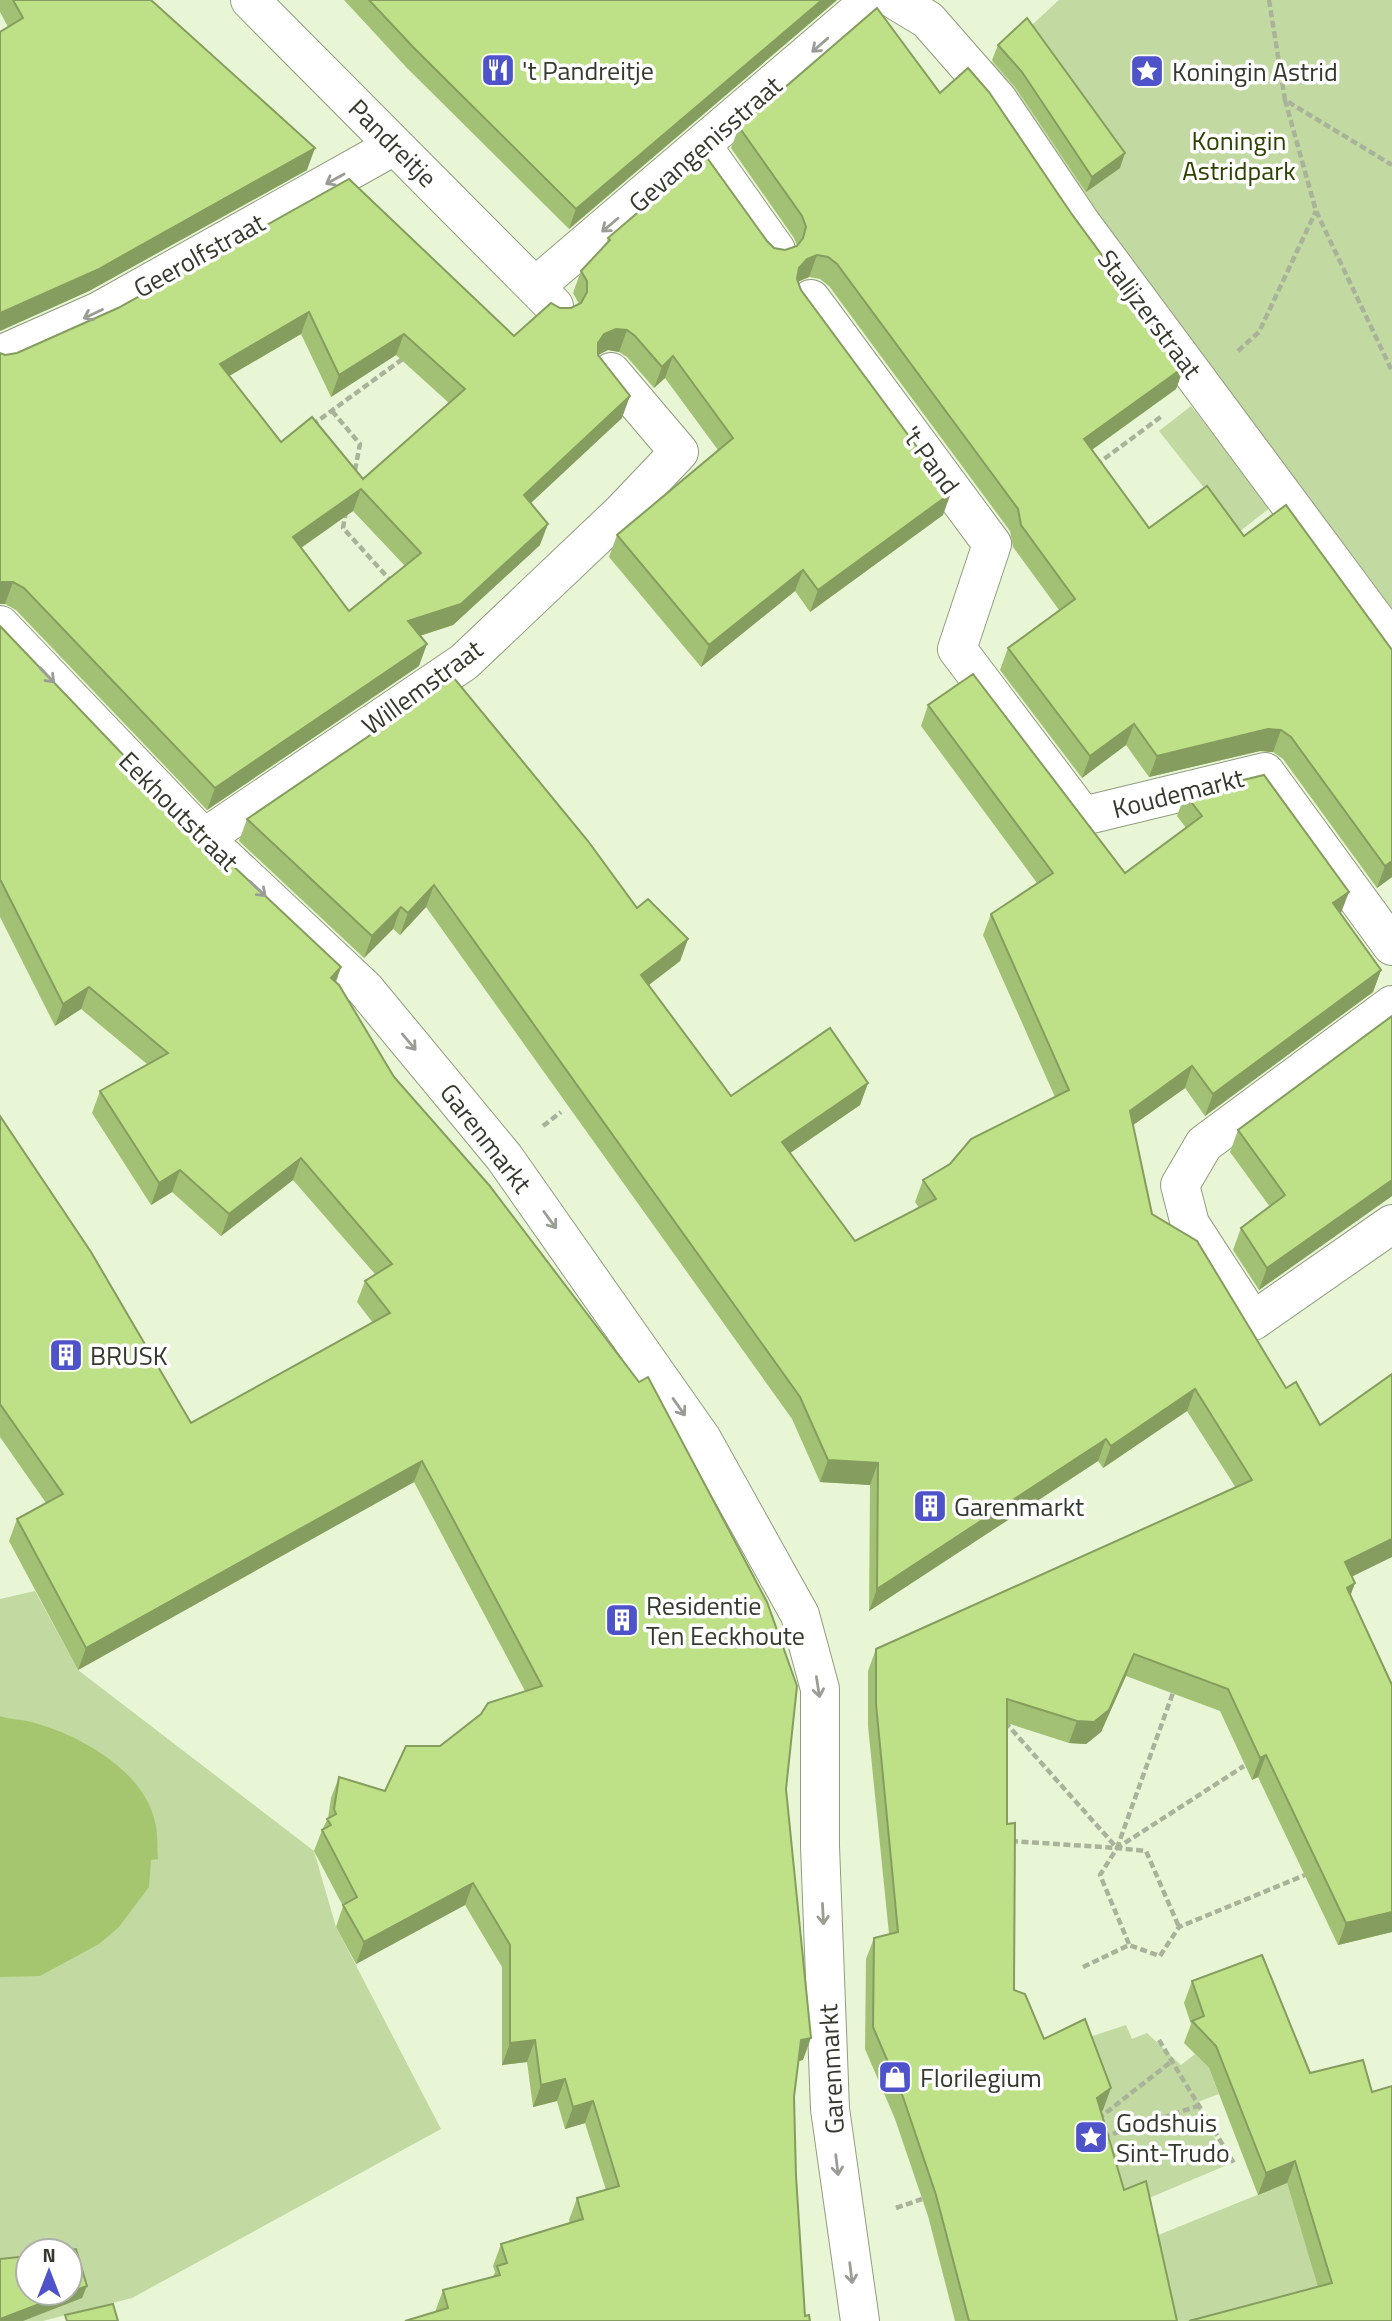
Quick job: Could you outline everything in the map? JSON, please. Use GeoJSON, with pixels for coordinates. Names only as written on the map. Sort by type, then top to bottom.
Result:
{"type":"FeatureCollection","features":[{"type":"Feature","properties":{"kind":"street","name":"Pandreitje"},"geometry":{"type":"LineString","coordinates":[[250,0],[547,297]]}},
{"type":"Feature","properties":{"kind":"street","name":"Gevangenisstraat"},"geometry":{"type":"LineString","coordinates":[[547,297],[703,147],[871,0]]}},
{"type":"Feature","properties":{"kind":"street","name":"Stalijzerstraat"},"geometry":{"type":"LineString","coordinates":[[895,0],[928,20],[998,100],[1081,223],[1392,642]]}},
{"type":"Feature","properties":{"kind":"street","name":"Geerolfstraat"},"geometry":{"type":"LineString","coordinates":[[0,355],[99,311],[394,146]]}},
{"type":"Feature","properties":{"kind":"street"},"geometry":{"type":"LineString","coordinates":[[703,147],[776,250]]}},
{"type":"Feature","properties":{"kind":"street","name":"'t Pand"},"geometry":{"type":"LineString","coordinates":[[811,299],[992,544],[957,649]]}},
{"type":"Feature","properties":{"kind":"street","name":"Willemstraat"},"geometry":{"type":"LineString","coordinates":[[204,838],[464,662],[621,513],[678,452],[611,372]]}},
{"type":"Feature","properties":{"kind":"street","name":"Eekhoutstraat"},"geometry":{"type":"LineString","coordinates":[[0,625],[204,838],[365,989]]}},
{"type":"Feature","properties":{"kind":"street","name":"Koudemarkt"},"geometry":{"type":"LineString","coordinates":[[957,649],[1083,816],[1265,772],[1392,946]]}},
{"type":"Feature","properties":{"kind":"street","name":"Garenmarkt"},"geometry":{"type":"LineString","coordinates":[[365,989],[504,1157],[561,1235],[702,1439],[800,1615],[820,1689],[820,1846],[830,2109],[859,2321]]}},
{"type":"Feature","properties":{"kind":"street"},"geometry":{"type":"LineString","coordinates":[[1392,1005],[1204,1143],[1180,1185],[1190,1224],[1253,1321],[1392,1224]]}},
{"type":"Feature","properties":{"kind":"path"},"geometry":{"type":"LineString","coordinates":[[1269,0],[1285,100],[1316,211],[1392,371]]}},
{"type":"Feature","properties":{"kind":"path"},"geometry":{"type":"LineString","coordinates":[[1285,100],[1392,164]]}},
{"type":"Feature","properties":{"kind":"path"},"geometry":{"type":"LineString","coordinates":[[1088,471],[1203,384],[1259,332],[1316,211]]}},
{"type":"Feature","properties":{"kind":"path"},"geometry":{"type":"LineString","coordinates":[[301,433],[413,350]]}},
{"type":"Feature","properties":{"kind":"path"},"geometry":{"type":"LineString","coordinates":[[332,411],[360,444],[352,480]]}},
{"type":"Feature","properties":{"kind":"path"},"geometry":{"type":"LineString","coordinates":[[348,504],[343,528],[396,587]]}},
{"type":"Feature","properties":{"kind":"path"},"geometry":{"type":"LineString","coordinates":[[1129,1945],[1100,1875],[1116,1847],[1174,1690]]}},
{"type":"Feature","properties":{"kind":"path"},"geometry":{"type":"LineString","coordinates":[[1005,1721],[1116,1847]]}},
{"type":"Feature","properties":{"kind":"path"},"geometry":{"type":"LineString","coordinates":[[1116,1847],[1244,1766]]}},
{"type":"Feature","properties":{"kind":"path"},"geometry":{"type":"LineString","coordinates":[[999,1840],[1146,1851],[1179,1927]]}},
{"type":"Feature","properties":{"kind":"path"},"geometry":{"type":"LineString","coordinates":[[1083,1967],[1129,1945],[1160,1956],[1179,1927],[1305,1875]]}},
{"type":"Feature","properties":{"kind":"path"},"geometry":{"type":"LineString","coordinates":[[1159,2040],[1235,2165]]}},
{"type":"Feature","properties":{"kind":"path"},"geometry":{"type":"LineString","coordinates":[[1091,2125],[1172,2061]]}},
{"type":"Feature","properties":{"kind":"path"},"geometry":{"type":"LineString","coordinates":[[1101,2138],[1198,2106]]}},
{"type":"Feature","properties":{"kind":"green space","name":"Koningin Astridpark"},"geometry":{"type":"Polygon","coordinates":[[[1059,0],[1392,0],[1392,624],[986,67],[1059,0]]]}},
{"type":"Feature","properties":{"kind":"green space"},"geometry":{"type":"Polygon","coordinates":[[[1191,406],[1271,507],[1239,532],[1159,431],[1191,406]]]}},
{"type":"Feature","properties":{"kind":"green space"},"geometry":{"type":"Polygon","coordinates":[[[35,1591],[78,1670],[314,1851],[336,1927],[441,2129],[132,2298],[43,2321],[0,2321],[0,1599],[35,1591]]]}},
{"type":"Feature","properties":{"kind":"green space"},"geometry":{"type":"Polygon","coordinates":[[[1126,2025],[1132,2039],[1147,2033],[1181,2065],[1195,2054],[1209,2068],[1219,2094],[1198,2102],[1227,2165],[1116,2212],[1077,2041],[1126,2025]]]}},
{"type":"Feature","properties":{"kind":"green space"},"geometry":{"type":"Polygon","coordinates":[[[1287,2183],[1324,2305],[1264,2321],[1164,2321],[1146,2240],[1287,2183]]]}},
{"type":"Feature","properties":{"kind":"shaded area"},"geometry":{"type":"Polygon","coordinates":[[[0,1716],[27,1721],[69,1735],[106,1757],[138,1786],[148,1803],[156,1826],[158,1859],[151,1860],[149,1887],[119,1927],[99,1944],[40,1976],[0,1977],[0,1716]]]}},
{"type":"Feature","properties":{"kind":"building"},"geometry":{"type":"Polygon","coordinates":[[[13,0],[151,0],[315,148],[97,270],[0,313],[0,32],[23,18],[13,0]]]}},
{"type":"Feature","properties":{"kind":"building"},"geometry":{"type":"Polygon","coordinates":[[[369,0],[822,0],[576,209],[369,0]]]}},
{"type":"Feature","properties":{"kind":"building"},"geometry":{"type":"Polygon","coordinates":[[[877,8],[940,93],[968,68],[989,92],[1071,213],[1184,367],[1084,439],[1149,528],[1207,486],[1244,536],[1286,505],[1392,650],[1392,861],[1385,866],[1291,737],[1281,730],[1268,729],[1157,756],[1134,724],[1090,756],[1008,648],[1075,599],[1021,525],[1018,509],[837,264],[828,257],[817,255],[807,259],[799,268],[797,279],[801,290],[951,493],[818,590],[803,570],[709,645],[617,535],[733,438],[673,356],[662,367],[635,336],[627,330],[616,329],[604,334],[598,343],[598,355],[630,396],[524,495],[548,524],[461,604],[408,621],[427,644],[215,788],[24,588],[13,582],[0,583],[0,353],[17,353],[118,308],[349,179],[514,336],[551,303],[560,308],[571,308],[581,303],[587,292],[587,281],[581,271],[610,240],[608,238],[705,155],[774,248],[785,250],[797,246],[806,227],[802,216],[739,127],[877,8]],[[309,312],[220,364],[281,442],[312,417],[363,479],[465,389],[404,334],[339,375],[309,312]],[[361,489],[293,537],[349,611],[421,553],[361,489]]]}},
{"type":"Feature","properties":{"kind":"building"},"geometry":{"type":"Polygon","coordinates":[[[1027,18],[1125,153],[1092,177],[1022,72],[998,45],[1027,18]]]}},
{"type":"Feature","properties":{"kind":"building"},"geometry":{"type":"Polygon","coordinates":[[[0,626],[196,831],[341,967],[331,978],[339,985],[394,1077],[489,1185],[639,1382],[648,1377],[767,1602],[797,1686],[786,1789],[811,2038],[801,2040],[794,2097],[805,2316],[809,2315],[810,2321],[405,2321],[448,2308],[443,2290],[500,2275],[497,2266],[507,2263],[501,2244],[583,2219],[577,2198],[619,2186],[593,2101],[573,2107],[565,2079],[541,2085],[535,2040],[510,2043],[510,1945],[473,1883],[364,1942],[343,1905],[357,1897],[322,1830],[331,1825],[327,1819],[336,1814],[334,1809],[339,1777],[385,1791],[406,1746],[440,1746],[481,1714],[488,1703],[542,1686],[422,1461],[86,1648],[17,1519],[63,1494],[0,1404],[0,1116],[91,1252],[191,1423],[390,1313],[365,1281],[392,1264],[301,1158],[229,1214],[180,1170],[159,1183],[100,1091],[168,1053],[89,987],[63,1004],[0,881],[0,626]]]}},
{"type":"Feature","properties":{"kind":"building"},"geometry":{"type":"Polygon","coordinates":[[[973,674],[1125,873],[1202,816],[1185,794],[1264,775],[1349,892],[1333,903],[1381,970],[1213,1094],[1192,1066],[1130,1111],[1152,1214],[1197,1241],[1286,1388],[1296,1382],[1320,1425],[1392,1374],[1392,1539],[1345,1562],[1355,1583],[1347,1588],[1392,1685],[1392,1912],[1346,1923],[1266,1755],[1260,1758],[1228,1689],[1134,1654],[1109,1710],[1094,1722],[1077,1721],[1007,1699],[1007,1824],[1015,1823],[1014,1990],[1025,1994],[1044,2039],[1085,2019],[1111,2088],[1097,2098],[1124,2190],[1146,2181],[1177,2321],[969,2321],[936,2195],[903,2097],[873,2027],[874,1938],[898,1932],[876,1704],[876,1649],[1252,1480],[1195,1389],[1111,1446],[1106,1439],[877,1589],[878,1463],[828,1460],[800,1397],[434,885],[408,913],[401,907],[372,936],[247,819],[454,678],[588,841],[637,908],[648,899],[688,939],[641,975],[731,1096],[830,1028],[868,1083],[782,1142],[855,1241],[936,1199],[923,1180],[950,1164],[971,1139],[1069,1090],[991,914],[1053,873],[928,705],[973,674]]]}},
{"type":"Feature","properties":{"kind":"building"},"geometry":{"type":"Polygon","coordinates":[[[1392,1016],[1392,1180],[1267,1268],[1241,1228],[1285,1195],[1238,1130],[1392,1016]]]}},
{"type":"Feature","properties":{"kind":"building"},"geometry":{"type":"Polygon","coordinates":[[[1262,1955],[1310,2073],[1363,2060],[1372,2092],[1392,2086],[1392,2321],[1189,2321],[1332,2283],[1295,2161],[1266,2173],[1216,2046],[1192,2021],[1204,2016],[1192,1981],[1262,1955]]]}},
{"type":"Feature","properties":{"kind":"building"},"geometry":{"type":"Polygon","coordinates":[[[14,2258],[14,2307],[31,2307],[0,2319],[0,2259],[14,2258]]]}},
{"type":"Feature","properties":{"kind":"building"},"geometry":{"type":"Polygon","coordinates":[[[113,2304],[118,2321],[67,2321],[65,2315],[113,2304]]]}},
{"type":"Feature","properties":{"kind":"place","name":"'t Pandreitje"},"geometry":{"type":"Point","coordinates":[498,70]}},
{"type":"Feature","properties":{"kind":"place","name":"Koningin Astrid"},"geometry":{"type":"Point","coordinates":[1147,71]}},
{"type":"Feature","properties":{"kind":"place","name":"BRUSK"},"geometry":{"type":"Point","coordinates":[66,1355]}},
{"type":"Feature","properties":{"kind":"place","name":"Garenmarkt"},"geometry":{"type":"Point","coordinates":[930,1506]}},
{"type":"Feature","properties":{"kind":"place","name":"Residentie Ten Eeckhoute"},"geometry":{"type":"Point","coordinates":[622,1620]}},
{"type":"Feature","properties":{"kind":"place","name":"Florilegium"},"geometry":{"type":"Point","coordinates":[895,2077]}},
{"type":"Feature","properties":{"kind":"place","name":"Godshuis Sint-Trudo"},"geometry":{"type":"Point","coordinates":[1091,2137]}}]}
